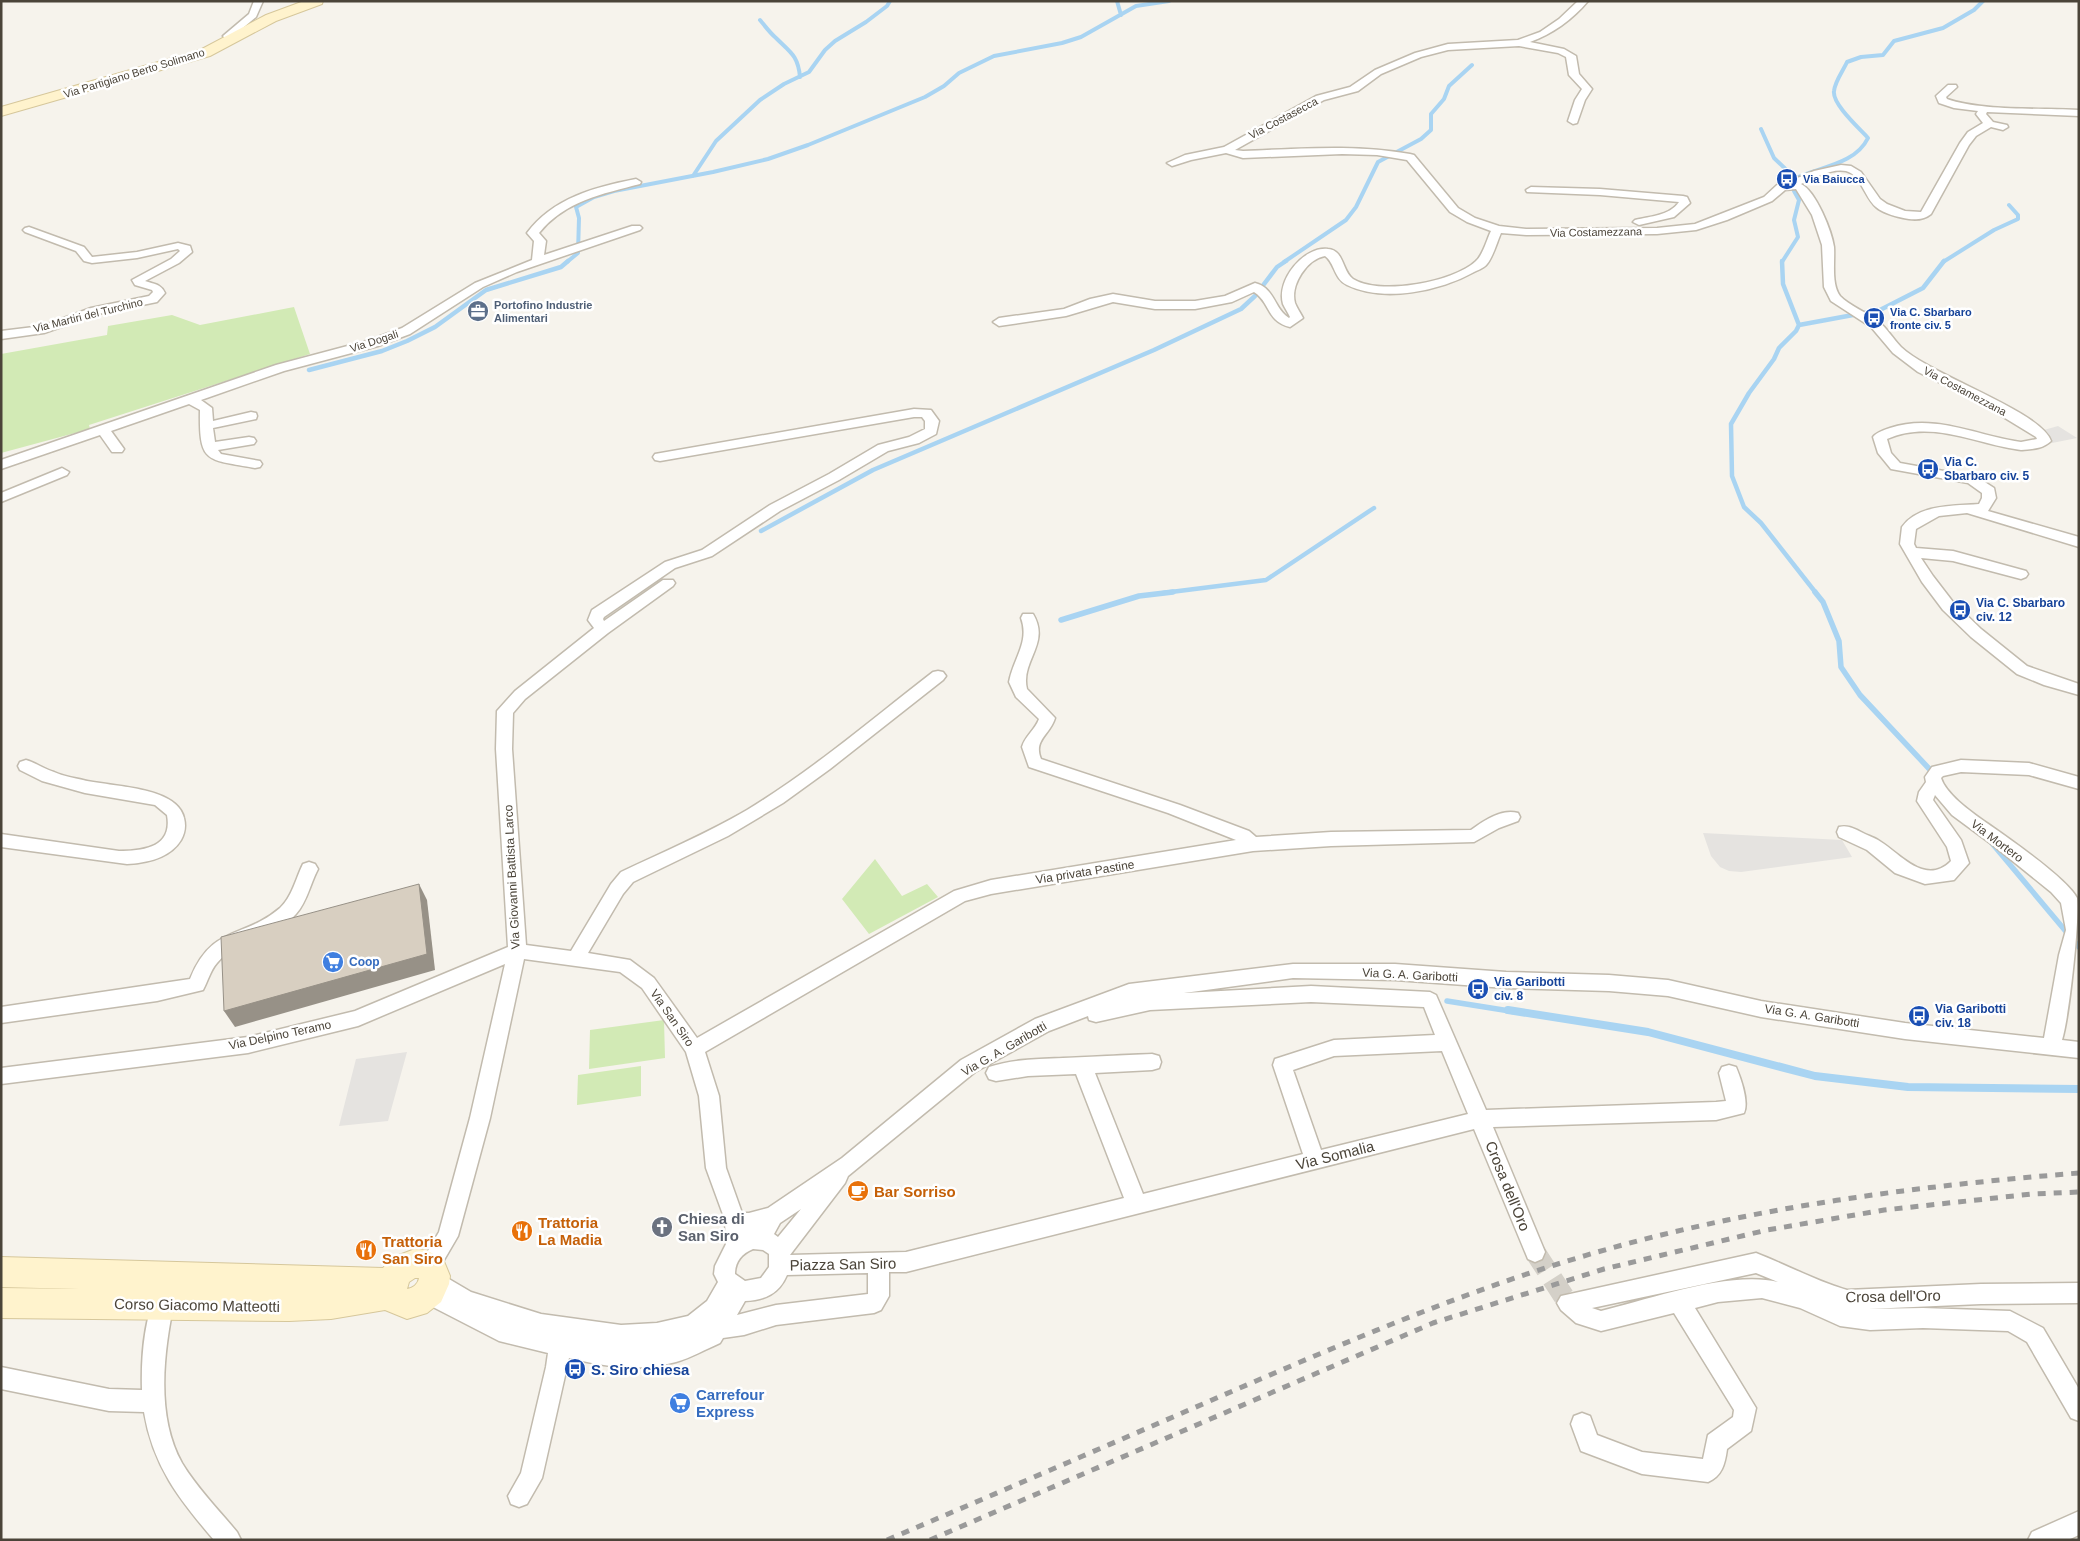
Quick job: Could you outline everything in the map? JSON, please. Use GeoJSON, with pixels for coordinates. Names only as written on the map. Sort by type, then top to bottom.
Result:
{"type":"FeatureCollection","features":[{"type":"Feature","properties":{"kind":"street"},"geometry":{"type":"LineString","coordinates":[[231,40],[228,36],[253,16],[259,1]]}},
{"type":"Feature","properties":{"kind":"street","name":"Via Partigiano Berto Solimano"},"geometry":{"type":"LineString","coordinates":[[1,112],[205,53],[271,18],[318,1]]}},
{"type":"Feature","properties":{"kind":"street","name":"Via Costasecca"},"geometry":{"type":"LineString","coordinates":[[1172,163],[1189,157],[1227,150],[1320,98],[1354,89],[1378,72],[1418,55],[1448,46],[1518,43],[1543,34],[1562,21],[1584,1]]}},
{"type":"Feature","properties":{"kind":"street"},"geometry":{"type":"LineString","coordinates":[[1518,43],[1561,51],[1571,56],[1574,75],[1588,89],[1580,100],[1573,122]]}},
{"type":"Feature","properties":{"kind":"street"},"geometry":{"type":"LineString","coordinates":[[1952,87],[1941,96],[1943,100],[1954,105],[1984,109],[2079,113]]}},
{"type":"Feature","properties":{"kind":"street"},"geometry":{"type":"LineString","coordinates":[[1984,109],[1981,114],[1989,124],[2003,127]]}},
{"type":"Feature","properties":{"kind":"street"},"geometry":{"type":"LineString","coordinates":[[1791,185],[1807,176],[1849,168],[1855,172],[1879,204],[1886,209],[1907,215],[1920,216],[1925,214],[1972,134],[1989,124]]}},
{"type":"Feature","properties":{"kind":"street","name":"Via Costamezzana"},"geometry":{"type":"LineString","coordinates":[[1227,150],[1233,154],[1346,152],[1398,154],[1410,157],[1454,210],[1471,220],[1498,229],[1526,232],[1657,231],[1696,227],[1768,199],[1781,187],[1791,185],[1800,187],[1818,215],[1828,246],[1830,287],[1835,298],[1875,324],[1897,350],[1922,369],[1982,398],[2034,428],[2042,435],[2044,442],[2038,446],[2024,447],[1949,428],[1910,427],[1880,437],[1880,448],[1896,466],[1972,480],[1989,491],[1989,498],[1983,508],[1940,510],[1922,516],[1909,526],[1907,544],[1931,585],[1948,606],[2008,660],[2022,670],[2079,690]]}},
{"type":"Feature","properties":{"kind":"street"},"geometry":{"type":"LineString","coordinates":[[538,261],[540,241],[533,233],[541,221],[552,212],[609,187],[636,182]]}},
{"type":"Feature","properties":{"kind":"street"},"geometry":{"type":"LineString","coordinates":[[1531,190],[1658,196],[1683,199],[1685,203],[1678,212],[1658,220],[1616,226],[1620,232]]}},
{"type":"Feature","properties":{"kind":"street","name":"Via Dogali"},"geometry":{"type":"LineString","coordinates":[[1,465],[280,368],[374,343],[406,331],[479,285],[513,270],[636,228]]}},
{"type":"Feature","properties":{"kind":"street"},"geometry":{"type":"LineString","coordinates":[[999,322],[1066,312],[1094,302],[1113,298],[1155,305],[1195,305],[1228,299],[1254,287],[1266,295],[1272,309],[1280,320],[1290,324],[1297,318],[1289,303],[1289,288],[1298,269],[1314,254],[1327,252],[1336,258],[1339,271],[1350,282],[1373,288],[1405,289],[1444,282],[1482,263],[1498,229]]}},
{"type":"Feature","properties":{"kind":"street","name":"Via Martiri del Turchino"},"geometry":{"type":"LineString","coordinates":[[1,335],[44,329],[95,311],[153,299],[159,293],[157,288],[139,283],[138,280],[175,261],[186,252],[186,248],[178,246],[137,255],[92,260],[80,249],[29,230]]}},
{"type":"Feature","properties":{"kind":"street"},"geometry":{"type":"LineString","coordinates":[[190,399],[206,408],[209,449],[217,457],[256,464]]}},
{"type":"Feature","properties":{"kind":"street"},"geometry":{"type":"LineString","coordinates":[[604,629],[595,620],[597,614],[670,566],[707,553],[775,508],[834,477],[883,448],[914,440],[931,431],[932,421],[926,413],[914,413],[660,457]]}},
{"type":"Feature","properties":{"kind":"street"},"geometry":{"type":"LineString","coordinates":[[206,426],[251,416]]}},
{"type":"Feature","properties":{"kind":"street"},"geometry":{"type":"LineString","coordinates":[[102,429],[117,448]]}},
{"type":"Feature","properties":{"kind":"street"},"geometry":{"type":"LineString","coordinates":[[209,449],[218,445],[249,441]]}},
{"type":"Feature","properties":{"kind":"street"},"geometry":{"type":"LineString","coordinates":[[1,498],[62,472]]}},
{"type":"Feature","properties":{"kind":"street"},"geometry":{"type":"LineString","coordinates":[[1966,509],[2079,542]]}},
{"type":"Feature","properties":{"kind":"street"},"geometry":{"type":"LineString","coordinates":[[1911,552],[1952,556],[2022,574]]}},
{"type":"Feature","properties":{"kind":"street","name":"Via Giovanni Battista Larco"},"geometry":{"type":"LineString","coordinates":[[431,1280],[448,1236],[480,1118],[517,951],[504,749],[505,711],[520,696],[604,629],[668,583]]}},
{"type":"Feature","properties":{"kind":"street"},"geometry":{"type":"LineString","coordinates":[[1028,618],[1033,632],[1032,642],[1018,678],[1019,689],[1047,718],[1046,724],[1030,741],[1030,756],[1035,763],[1174,809],[1244,836],[1253,844]]}},
{"type":"Feature","properties":{"kind":"street"},"geometry":{"type":"LineString","coordinates":[[575,958],[617,889],[627,877],[734,826],[755,813],[828,764],[857,738],[938,676]]}},
{"type":"Feature","properties":{"kind":"street"},"geometry":{"type":"LineString","coordinates":[[1,840],[119,858],[139,858],[159,851],[173,838],[177,826],[174,812],[159,800],[85,787],[48,777],[26,766]]}},
{"type":"Feature","properties":{"kind":"street"},"geometry":{"type":"LineString","coordinates":[[1845,832],[1873,845],[1902,868],[1926,877],[1948,875],[1960,863],[1955,845],[1925,801],[1927,792],[1935,784],[1933,777],[1938,771],[1961,766],[2029,769],[2079,782]]}},
{"type":"Feature","properties":{"kind":"street","name":"Via Mortero"},"geometry":{"type":"LineString","coordinates":[[1935,784],[1958,811],[2000,840],[2069,900],[2074,914],[2075,930],[2068,955],[2055,1034],[2051,1046]]}},
{"type":"Feature","properties":{"kind":"street","name":"Via privata Pastine"},"geometry":{"type":"LineString","coordinates":[[694,1049],[960,896],[991,887],[1253,844],[1331,839],[1474,836],[1494,823],[1512,818]]}},
{"type":"Feature","properties":{"kind":"street"},"geometry":{"type":"LineString","coordinates":[[1,1014],[157,994],[182,990],[197,985],[203,969],[216,952],[269,924],[287,912],[296,898],[304,877],[310,869]]}},
{"type":"Feature","properties":{"kind":"street","name":"Via San Siro"},"geometry":{"type":"LineString","coordinates":[[517,951],[624,965],[648,983],[694,1049],[709,1096],[716,1168],[734,1222],[736,1246]]}},
{"type":"Feature","properties":{"kind":"street","name":"Via Delpino Teramo"},"geometry":{"type":"LineString","coordinates":[[1,1076],[248,1044],[358,1018],[517,951]]}},
{"type":"Feature","properties":{"kind":"street","name":"Via G. A. Garibotti"},"geometry":{"type":"LineString","coordinates":[[761,1238],[774,1216],[849,1164],[968,1066],[1042,1025],[1129,992],[1293,971],[1394,972],[1506,980],[1592,982],[1668,988],[1761,1009],[1905,1031],[2079,1050]]}},
{"type":"Feature","properties":{"kind":"street","name":"Crosa dell'Oro"},"geometry":{"type":"LineString","coordinates":[[1042,1025],[1150,1002],[1311,994],[1430,1000],[1535,1252]]}},
{"type":"Feature","properties":{"kind":"street"},"geometry":{"type":"LineString","coordinates":[[1315,1160],[1282,1065],[1334,1048],[1448,1043]]}},
{"type":"Feature","properties":{"kind":"street"},"geometry":{"type":"LineString","coordinates":[[996,1073],[1028,1068],[1152,1062]]}},
{"type":"Feature","properties":{"kind":"street"},"geometry":{"type":"LineString","coordinates":[[1082,1065],[1137,1205]]}},
{"type":"Feature","properties":{"kind":"street","name":"Via Somalia"},"geometry":{"type":"LineString","coordinates":[[906,1262],[1481,1119],[1716,1111],[1737,1107],[1729,1073]]}},
{"type":"Feature","properties":{"kind":"street","name":"Via G. A. Garibotti"},"geometry":{"type":"LineString","coordinates":[[783,1251],[849,1164]]}},
{"type":"Feature","properties":{"kind":"street"},"geometry":{"type":"LineString","coordinates":[[734,1222],[749,1223],[774,1216]]}},
{"type":"Feature","properties":{"kind":"street"},"geometry":{"type":"LineString","coordinates":[[783,1251],[776,1278],[765,1287],[752,1291],[734,1286],[726,1275],[726,1259],[736,1246],[744,1241],[761,1238],[783,1251],[793,1250],[806,1263]]}},
{"type":"Feature","properties":{"kind":"street","name":"Piazza San Siro"},"geometry":{"type":"LineString","coordinates":[[783,1251],[806,1263],[906,1262]]}},
{"type":"Feature","properties":{"kind":"street"},"geometry":{"type":"LineString","coordinates":[[716,1328],[744,1325],[776,1315],[874,1303],[878,1296],[879,1263]]}},
{"type":"Feature","properties":{"kind":"street","name":"Crosa dell'Oro"},"geometry":{"type":"LineString","coordinates":[[1679,1302],[1601,1321],[1584,1316],[1568,1303],[1756,1263],[1782,1272],[1825,1294],[1847,1300],[1981,1294],[2079,1293]]}},
{"type":"Feature","properties":{"kind":"street","name":"Corso Giacomo Matteotti"},"geometry":{"type":"LineString","coordinates":[[1,1272],[169,1276],[391,1288]]}},
{"type":"Feature","properties":{"kind":"street"},"geometry":{"type":"LineString","coordinates":[[169,1276],[162,1305],[153,1362],[158,1432],[173,1469],[195,1500],[229,1540]]}},
{"type":"Feature","properties":{"kind":"street"},"geometry":{"type":"LineString","coordinates":[[431,1280],[466,1301],[541,1324],[621,1336],[657,1334],[693,1325],[715,1308],[734,1286]]}},
{"type":"Feature","properties":{"kind":"street"},"geometry":{"type":"LineString","coordinates":[[431,1280],[438,1299],[499,1330],[604,1356],[633,1358],[676,1351],[712,1336],[734,1286]]}},
{"type":"Feature","properties":{"kind":"street"},"geometry":{"type":"LineString","coordinates":[[391,1288],[399,1301],[411,1304],[424,1298],[431,1280]]}},
{"type":"Feature","properties":{"kind":"street","name":"Corso Giacomo Matteotti"},"geometry":{"type":"LineString","coordinates":[[1,1303],[149,1303],[162,1305],[289,1306],[331,1304],[391,1288]]}},
{"type":"Feature","properties":{"kind":"street"},"geometry":{"type":"LineString","coordinates":[[1582,1424],[1589,1443],[1642,1463],[1708,1471],[1714,1462],[1716,1443],[1743,1423],[1745,1408],[1679,1302],[1718,1292],[1762,1288],[1803,1298],[1840,1316],[1870,1320],[1922,1318],[2010,1321],[2035,1335],[2079,1410]]}},
{"type":"Feature","properties":{"kind":"street"},"geometry":{"type":"LineString","coordinates":[[518,1496],[531,1478],[557,1368],[559,1346]]}},
{"type":"Feature","properties":{"kind":"street"},"geometry":{"type":"LineString","coordinates":[[1,1378],[109,1400],[155,1401]]}},
{"type":"Feature","properties":{"kind":"street"},"geometry":{"type":"LineString","coordinates":[[2040,1540],[2079,1523]]}},
{"type":"Feature","properties":{"kind":"green space"},"geometry":{"type":"Polygon","coordinates":[[[294,307],[310,354],[89,425],[90,429],[1,453],[1,354],[107,335],[108,326],[172,315],[200,325],[294,307]]]}},
{"type":"Feature","properties":{"kind":"green space"},"geometry":{"type":"Polygon","coordinates":[[[875,859],[902,896],[927,884],[938,897],[869,934],[842,899],[875,859]]]}},
{"type":"Feature","properties":{"kind":"green space"},"geometry":{"type":"Polygon","coordinates":[[[664,1020],[665,1058],[589,1069],[590,1030],[664,1020]]]}},
{"type":"Feature","properties":{"kind":"green space"},"geometry":{"type":"Polygon","coordinates":[[[641,1066],[641,1096],[577,1105],[578,1075],[641,1066]]]}},
{"type":"Feature","properties":{"kind":"shaded area"},"geometry":{"type":"Polygon","coordinates":[[[2058,426],[2077,438],[2052,443],[2044,430],[2058,426]]]}},
{"type":"Feature","properties":{"kind":"shaded area"},"geometry":{"type":"Polygon","coordinates":[[[1703,833],[1842,840],[1852,857],[1741,872],[1729,871],[1720,867],[1711,856],[1703,833]]]}},
{"type":"Feature","properties":{"kind":"shaded area"},"geometry":{"type":"Polygon","coordinates":[[[407,1052],[388,1121],[339,1126],[356,1059],[407,1052]]]}},
{"type":"Feature","properties":{"kind":"building","name":"Coop"},"geometry":{"type":"Polygon","coordinates":[[[419,884],[427,954],[224,1011],[221,937],[419,884]]]}},
{"type":"Feature","properties":{"kind":"waterway"},"geometry":{"type":"LineString","coordinates":[[800,76],[809,72],[825,50],[835,41],[866,22],[887,6],[890,1]]}},
{"type":"Feature","properties":{"kind":"waterway"},"geometry":{"type":"LineString","coordinates":[[1117,1],[1121,15]]}},
{"type":"Feature","properties":{"kind":"waterway"},"geometry":{"type":"LineString","coordinates":[[1121,15],[1136,6],[1169,1]]}},
{"type":"Feature","properties":{"kind":"waterway"},"geometry":{"type":"LineString","coordinates":[[1782,262],[1798,237],[1794,220],[1799,200],[1794,191],[1794,179],[1845,160],[1862,147],[1868,138],[1842,109],[1835,96],[1836,84],[1847,62],[1861,57],[1883,55],[1894,41],[1943,28],[1974,10],[1983,1]]}},
{"type":"Feature","properties":{"kind":"waterway"},"geometry":{"type":"LineString","coordinates":[[693,176],[768,159],[808,145],[925,97],[944,86],[959,73],[994,56],[1062,43],[1081,37],[1121,15]]}},
{"type":"Feature","properties":{"kind":"waterway"},"geometry":{"type":"LineString","coordinates":[[760,20],[795,59],[800,76]]}},
{"type":"Feature","properties":{"kind":"waterway"},"geometry":{"type":"LineString","coordinates":[[1284,262],[1346,220],[1356,207],[1378,162],[1421,139],[1431,130],[1431,114],[1444,99],[1449,86],[1472,65]]}},
{"type":"Feature","properties":{"kind":"waterway"},"geometry":{"type":"LineString","coordinates":[[693,176],[716,141],[760,100],[784,84],[800,76]]}},
{"type":"Feature","properties":{"kind":"waterway"},"geometry":{"type":"LineString","coordinates":[[1761,129],[1774,158],[1795,178]]}},
{"type":"Feature","properties":{"kind":"waterway"},"geometry":{"type":"LineString","coordinates":[[567,262],[578,253],[579,218],[576,207],[594,197],[614,191],[693,176]]}},
{"type":"Feature","properties":{"kind":"waterway"},"geometry":{"type":"LineString","coordinates":[[1943,262],[1994,230],[2018,219],[2018,215],[2009,205]]}},
{"type":"Feature","properties":{"kind":"waterway"},"geometry":{"type":"LineString","coordinates":[[309,370],[382,351],[407,341],[435,327],[486,290],[561,267],[568,261]]}},
{"type":"Feature","properties":{"kind":"waterway"},"geometry":{"type":"LineString","coordinates":[[761,531],[873,470],[1154,350],[1241,309],[1255,296],[1277,267],[1286,261]]}},
{"type":"Feature","properties":{"kind":"waterway"},"geometry":{"type":"LineString","coordinates":[[1782,262],[1783,284],[1799,325]]}},
{"type":"Feature","properties":{"kind":"waterway"},"geometry":{"type":"LineString","coordinates":[[1799,325],[1880,310],[1923,288],[1943,262]]}},
{"type":"Feature","properties":{"kind":"waterway"},"geometry":{"type":"LineString","coordinates":[[1799,325],[1796,331],[1779,348],[1774,359],[1749,393],[1731,424],[1732,476],[1744,507],[1761,523],[1816,593]]}},
{"type":"Feature","properties":{"kind":"waterway"},"geometry":{"type":"LineString","coordinates":[[1163,593],[1266,580],[1374,508]]}},
{"type":"Feature","properties":{"kind":"waterway"},"geometry":{"type":"LineString","coordinates":[[1061,620],[1139,596],[1173,592]]}},
{"type":"Feature","properties":{"kind":"waterway"},"geometry":{"type":"LineString","coordinates":[[1815,592],[1823,602],[1839,641],[1841,667],[1860,695],[1935,775]]}},
{"type":"Feature","properties":{"kind":"waterway"},"geometry":{"type":"LineString","coordinates":[[1991,842],[2079,947]]}},
{"type":"Feature","properties":{"kind":"waterway"},"geometry":{"type":"LineString","coordinates":[[1447,1001],[1516,1012]]}},
{"type":"Feature","properties":{"kind":"waterway"},"geometry":{"type":"LineString","coordinates":[[1508,1010],[1648,1032],[1815,1076],[1908,1087],[2079,1089]]}},
{"type":"Feature","properties":{"kind":"tunnel"},"geometry":{"type":"LineString","coordinates":[[1535,1252],[1568,1303]]}},
{"type":"Feature","properties":{"kind":"railway"},"geometry":{"type":"LineString","coordinates":[[887,1540],[1401,1320],[1545,1268],[1654,1237],[1774,1211],[1896,1192],[2079,1173]]}},
{"type":"Feature","properties":{"kind":"railway"},"geometry":{"type":"LineString","coordinates":[[930,1540],[1433,1323],[1604,1269],[1767,1230],[1884,1210],[2032,1194],[2079,1192]]}},
{"type":"Feature","properties":{"kind":"place","name":"Via Baiucca"},"geometry":{"type":"Point","coordinates":[1787,179]}},
{"type":"Feature","properties":{"kind":"place","name":"Portofino Industrie Alimentari"},"geometry":{"type":"Point","coordinates":[478,311]}},
{"type":"Feature","properties":{"kind":"place","name":"Via C. Sbarbaro fronte civ. 5"},"geometry":{"type":"Point","coordinates":[1874,318]}},
{"type":"Feature","properties":{"kind":"place","name":"Via C. Sbarbaro civ. 5"},"geometry":{"type":"Point","coordinates":[1928,469]}},
{"type":"Feature","properties":{"kind":"place","name":"Via C. Sbarbaro civ. 12"},"geometry":{"type":"Point","coordinates":[1960,610]}},
{"type":"Feature","properties":{"kind":"place","name":"Coop"},"geometry":{"type":"Point","coordinates":[333,962]}},
{"type":"Feature","properties":{"kind":"place","name":"Via Garibotti civ. 8"},"geometry":{"type":"Point","coordinates":[1478,989]}},
{"type":"Feature","properties":{"kind":"place","name":"Via Garibotti civ. 18"},"geometry":{"type":"Point","coordinates":[1919,1016]}},
{"type":"Feature","properties":{"kind":"place","name":"Bar Sorriso"},"geometry":{"type":"Point","coordinates":[858,1191]}},
{"type":"Feature","properties":{"kind":"place","name":"Chiesa di San Siro"},"geometry":{"type":"Point","coordinates":[662,1227]}},
{"type":"Feature","properties":{"kind":"place","name":"Trattoria La Madia"},"geometry":{"type":"Point","coordinates":[522,1231]}},
{"type":"Feature","properties":{"kind":"place","name":"Trattoria San Siro"},"geometry":{"type":"Point","coordinates":[366,1250]}},
{"type":"Feature","properties":{"kind":"place","name":"S. Siro chiesa"},"geometry":{"type":"Point","coordinates":[575,1369]}},
{"type":"Feature","properties":{"kind":"place","name":"Carrefour Express"},"geometry":{"type":"Point","coordinates":[680,1403]}}]}
